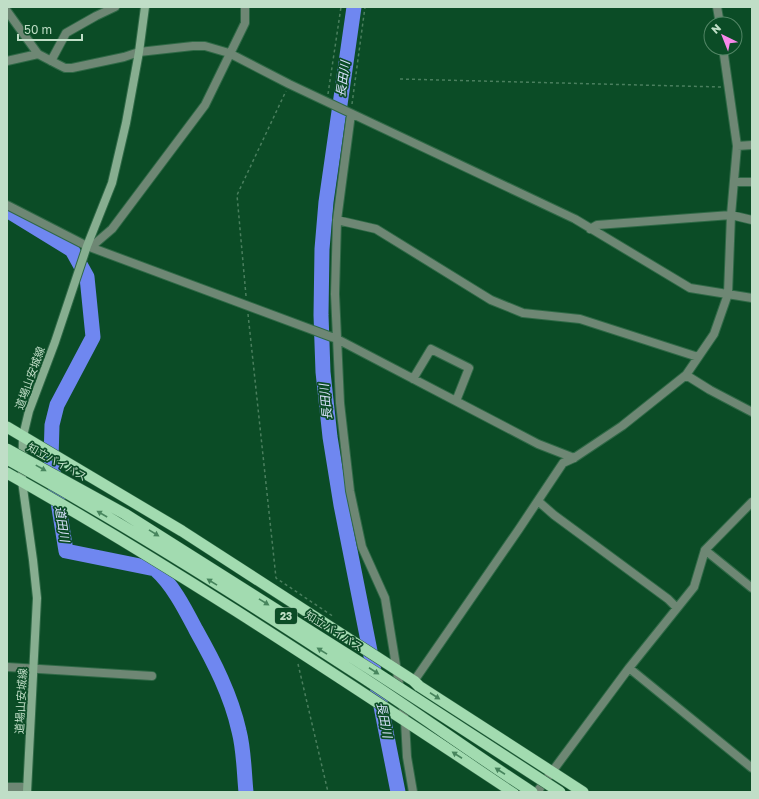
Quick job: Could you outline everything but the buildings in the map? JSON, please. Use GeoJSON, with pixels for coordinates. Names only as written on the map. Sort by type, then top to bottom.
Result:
{"type":"FeatureCollection","features":[{"type":"Feature","properties":{"kind":"highway","name":"23"},"geometry":{"type":"LineString","coordinates":[[7,427],[182,531],[380,658],[419,686],[583,792]]}},
{"type":"Feature","properties":{"kind":"highway","name":"知立バイパス"},"geometry":{"type":"LineString","coordinates":[[7,449],[125,514],[375,672],[560,792]]}},
{"type":"Feature","properties":{"kind":"highway","name":"知立バイパス"},"geometry":{"type":"LineString","coordinates":[[7,459],[135,533],[350,668],[474,754],[532,792]]}},
{"type":"Feature","properties":{"kind":"highway","name":"23"},"geometry":{"type":"LineString","coordinates":[[7,473],[115,535],[403,719],[512,792]]}},
{"type":"Feature","properties":{"kind":"main road","name":"道場山安城線"},"geometry":{"type":"LineString","coordinates":[[27,790],[37,598],[22,482],[23,436],[29,411],[112,183],[126,124],[139,52],[145,7]]}},
{"type":"Feature","properties":{"kind":"street"},"geometry":{"type":"LineString","coordinates":[[51,61],[66,33],[115,7]]}},
{"type":"Feature","properties":{"kind":"street"},"geometry":{"type":"LineString","coordinates":[[89,246],[112,229],[204,105],[245,22],[245,7]]}},
{"type":"Feature","properties":{"kind":"street"},"geometry":{"type":"LineString","coordinates":[[7,12],[38,54],[65,68],[72,68],[124,57],[139,52],[193,46],[206,46],[230,53],[327,103],[575,219],[690,288],[752,298]]}},
{"type":"Feature","properties":{"kind":"street"},"geometry":{"type":"LineString","coordinates":[[7,61],[38,54]]}},
{"type":"Feature","properties":{"kind":"street"},"geometry":{"type":"LineString","coordinates":[[414,681],[563,463],[574,458],[622,426],[686,375],[714,334],[728,294],[731,215],[737,146],[724,56]]}},
{"type":"Feature","properties":{"kind":"street"},"geometry":{"type":"LineString","coordinates":[[351,114],[337,220],[335,294],[340,403],[350,491],[362,547],[385,598],[413,792]]}},
{"type":"Feature","properties":{"kind":"street"},"geometry":{"type":"LineString","coordinates":[[737,146],[752,146]]}},
{"type":"Feature","properties":{"kind":"street"},"geometry":{"type":"LineString","coordinates":[[735,182],[752,182]]}},
{"type":"Feature","properties":{"kind":"street"},"geometry":{"type":"LineString","coordinates":[[7,205],[89,246],[337,339],[538,444],[574,458]]}},
{"type":"Feature","properties":{"kind":"street"},"geometry":{"type":"LineString","coordinates":[[590,229],[597,225],[731,215],[752,220]]}},
{"type":"Feature","properties":{"kind":"street"},"geometry":{"type":"LineString","coordinates":[[337,220],[376,229],[492,300],[523,313],[580,319],[698,357]]}},
{"type":"Feature","properties":{"kind":"street"},"geometry":{"type":"LineString","coordinates":[[414,379],[431,349],[469,368],[456,401]]}},
{"type":"Feature","properties":{"kind":"street"},"geometry":{"type":"LineString","coordinates":[[686,375],[710,390],[752,412]]}},
{"type":"Feature","properties":{"kind":"street"},"geometry":{"type":"LineString","coordinates":[[538,501],[554,515],[668,599],[677,608]]}},
{"type":"Feature","properties":{"kind":"street"},"geometry":{"type":"LineString","coordinates":[[537,792],[629,668],[694,587],[705,550],[752,502]]}},
{"type":"Feature","properties":{"kind":"street"},"geometry":{"type":"LineString","coordinates":[[705,550],[752,588]]}},
{"type":"Feature","properties":{"kind":"street"},"geometry":{"type":"LineString","coordinates":[[7,667],[152,676]]}},
{"type":"Feature","properties":{"kind":"street"},"geometry":{"type":"LineString","coordinates":[[629,668],[752,768]]}},
{"type":"Feature","properties":{"kind":"street"},"geometry":{"type":"LineString","coordinates":[[7,787],[27,790]]}},
{"type":"Feature","properties":{"kind":"path"},"geometry":{"type":"LineString","coordinates":[[327,103],[341,7]]}},
{"type":"Feature","properties":{"kind":"path"},"geometry":{"type":"LineString","coordinates":[[351,114],[365,7]]}},
{"type":"Feature","properties":{"kind":"path"},"geometry":{"type":"LineString","coordinates":[[400,79],[729,88]]}},
{"type":"Feature","properties":{"kind":"path"},"geometry":{"type":"LineString","coordinates":[[289,84],[237,195],[247,306],[276,578],[334,616],[344,635]]}},
{"type":"Feature","properties":{"kind":"path"},"geometry":{"type":"LineString","coordinates":[[298,664],[328,792]]}},
{"type":"Feature","properties":{"kind":"waterway","name":"長田川"},"geometry":{"type":"LineString","coordinates":[[354,7],[326,202],[322,249],[321,315],[323,372],[330,437],[341,505],[398,792]]}},
{"type":"Feature","properties":{"kind":"waterway","name":"道田川"},"geometry":{"type":"LineString","coordinates":[[7,210],[72,250],[87,277],[93,337],[57,405],[52,425],[51,459],[66,551],[155,569],[167,582],[187,614],[227,692],[241,738],[246,792]]}}]}
